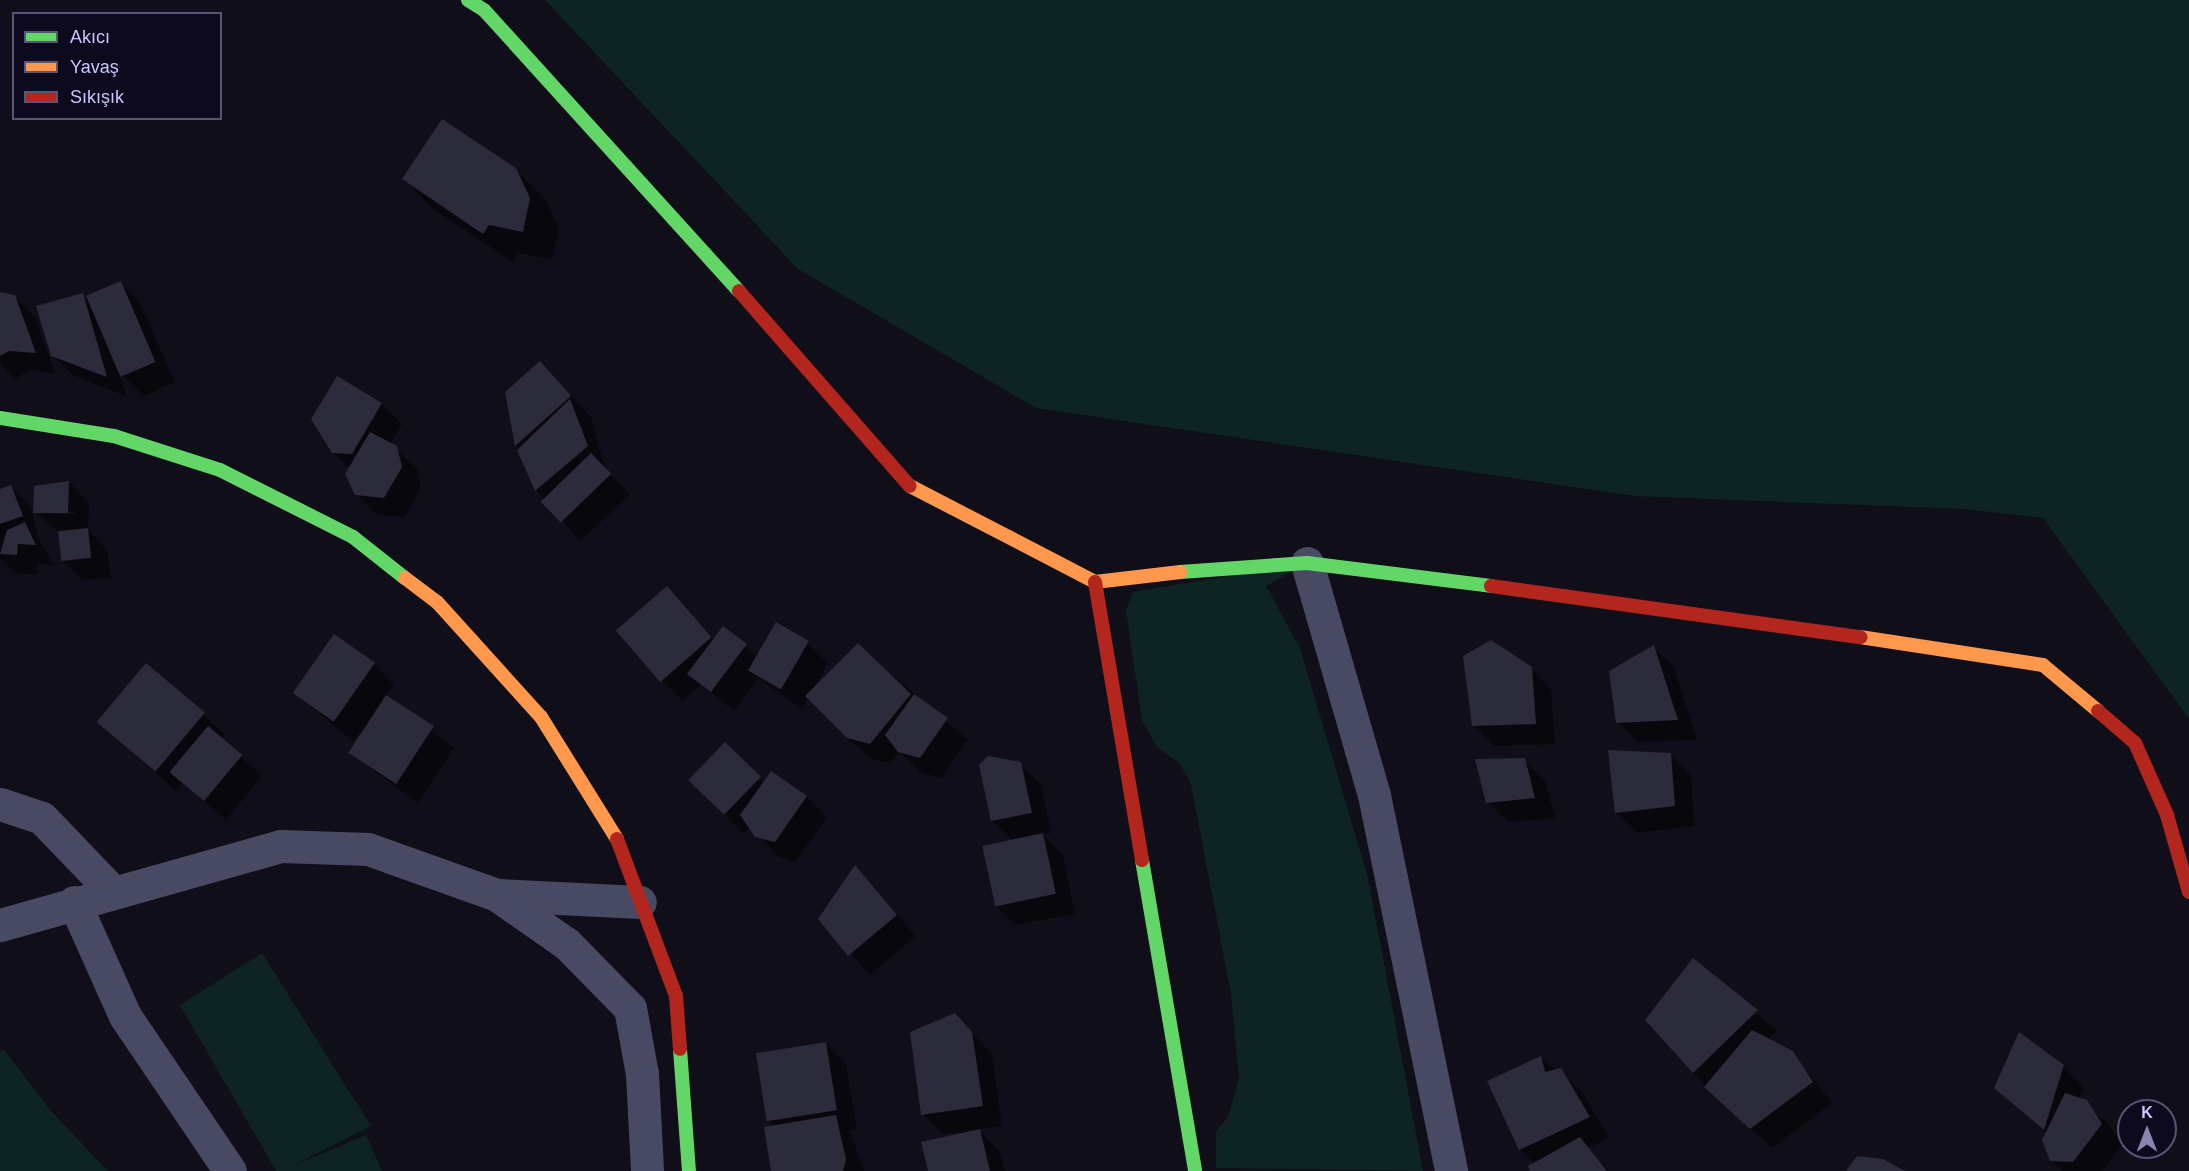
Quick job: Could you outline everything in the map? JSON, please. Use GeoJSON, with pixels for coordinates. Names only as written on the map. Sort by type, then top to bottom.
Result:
{"type":"FeatureCollection","features":[{"type":"Feature","properties":{"kind":"street"},"geometry":{"type":"LineString","coordinates":[[468,0],[484,10],[700,246],[908,484],[1095,582],[1262,562],[1307,564],[1674,608],[2043,665],[2135,743],[2167,815],[2189,892]]}},
{"type":"Feature","properties":{"kind":"street"},"geometry":{"type":"LineString","coordinates":[[0,418],[114,436],[220,470],[353,537],[437,602],[541,717],[616,838],[676,996],[689,1171]]}},
{"type":"Feature","properties":{"kind":"street"},"geometry":{"type":"LineString","coordinates":[[1307,564],[1374,795],[1451,1171]]}},
{"type":"Feature","properties":{"kind":"street"},"geometry":{"type":"LineString","coordinates":[[1095,582],[1196,1171]]}},
{"type":"Feature","properties":{"kind":"street"},"geometry":{"type":"LineString","coordinates":[[0,804],[42,818],[112,891]]}},
{"type":"Feature","properties":{"kind":"street"},"geometry":{"type":"LineString","coordinates":[[0,925],[112,891],[281,846],[368,849],[497,895],[567,944],[630,1008],[642,1074],[647,1171]]}},
{"type":"Feature","properties":{"kind":"street"},"geometry":{"type":"LineString","coordinates":[[497,895],[640,902]]}},
{"type":"Feature","properties":{"kind":"street"},"geometry":{"type":"LineString","coordinates":[[74,902],[125,1016],[230,1171]]}},
{"type":"Feature","properties":{"kind":"green space"},"geometry":{"type":"Polygon","coordinates":[[[545,0],[2189,0],[2189,719],[2043,518],[1964,509],[1634,496],[1036,408],[798,269],[545,0]]]}},
{"type":"Feature","properties":{"kind":"green space"},"geometry":{"type":"Polygon","coordinates":[[[1307,563],[1266,586],[1300,648],[1368,878],[1423,1171],[1216,1168],[1216,1132],[1228,1117],[1239,1078],[1231,994],[1191,784],[1180,764],[1157,747],[1142,720],[1126,610],[1133,592],[1307,563]]]}},
{"type":"Feature","properties":{"kind":"green space"},"geometry":{"type":"Polygon","coordinates":[[[262,953],[371,1126],[290,1167],[366,1135],[382,1171],[276,1171],[180,1005],[262,953]]]}},
{"type":"Feature","properties":{"kind":"green space"},"geometry":{"type":"Polygon","coordinates":[[[4,1050],[52,1112],[108,1171],[0,1171],[0,1051],[4,1050]]]}},
{"type":"Feature","properties":{"kind":"building"},"geometry":{"type":"Polygon","coordinates":[[[442,119],[516,168],[530,198],[523,232],[489,225],[483,234],[402,179],[442,119]]]}},
{"type":"Feature","properties":{"kind":"building"},"geometry":{"type":"Polygon","coordinates":[[[121,281],[155,362],[120,377],[86,296],[121,281]]]}},
{"type":"Feature","properties":{"kind":"building"},"geometry":{"type":"Polygon","coordinates":[[[0,292],[15,295],[36,353],[9,351],[0,356],[0,292]]]}},
{"type":"Feature","properties":{"kind":"building"},"geometry":{"type":"Polygon","coordinates":[[[83,293],[107,377],[51,356],[36,306],[83,293]]]}},
{"type":"Feature","properties":{"kind":"building"},"geometry":{"type":"Polygon","coordinates":[[[540,361],[571,396],[515,446],[505,392],[540,361]]]}},
{"type":"Feature","properties":{"kind":"building"},"geometry":{"type":"Polygon","coordinates":[[[337,376],[382,403],[352,454],[332,453],[311,419],[337,376]]]}},
{"type":"Feature","properties":{"kind":"building"},"geometry":{"type":"Polygon","coordinates":[[[570,399],[588,446],[535,491],[517,450],[570,399]]]}},
{"type":"Feature","properties":{"kind":"building"},"geometry":{"type":"Polygon","coordinates":[[[370,432],[397,446],[402,467],[384,498],[355,495],[345,474],[370,432]]]}},
{"type":"Feature","properties":{"kind":"building"},"geometry":{"type":"Polygon","coordinates":[[[591,453],[611,474],[561,522],[541,502],[591,453]]]}},
{"type":"Feature","properties":{"kind":"building"},"geometry":{"type":"Polygon","coordinates":[[[69,481],[68,513],[33,513],[34,486],[69,481]]]}},
{"type":"Feature","properties":{"kind":"building"},"geometry":{"type":"Polygon","coordinates":[[[11,485],[23,516],[0,524],[0,489],[11,485]]]}},
{"type":"Feature","properties":{"kind":"building"},"geometry":{"type":"Polygon","coordinates":[[[25,522],[36,545],[18,544],[17,555],[0,554],[7,530],[25,522]]]}},
{"type":"Feature","properties":{"kind":"building"},"geometry":{"type":"Polygon","coordinates":[[[88,528],[91,558],[61,561],[58,531],[88,528]]]}},
{"type":"Feature","properties":{"kind":"building"},"geometry":{"type":"Polygon","coordinates":[[[667,586],[712,637],[660,682],[616,631],[667,586]]]}},
{"type":"Feature","properties":{"kind":"building"},"geometry":{"type":"Polygon","coordinates":[[[776,622],[809,641],[781,689],[748,670],[776,622]]]}},
{"type":"Feature","properties":{"kind":"building"},"geometry":{"type":"Polygon","coordinates":[[[723,626],[747,644],[711,692],[687,674],[723,626]]]}},
{"type":"Feature","properties":{"kind":"building"},"geometry":{"type":"Polygon","coordinates":[[[334,634],[375,663],[334,722],[293,693],[334,634]]]}},
{"type":"Feature","properties":{"kind":"building"},"geometry":{"type":"Polygon","coordinates":[[[1491,640],[1532,667],[1536,724],[1472,726],[1463,656],[1491,640]]]}},
{"type":"Feature","properties":{"kind":"building"},"geometry":{"type":"Polygon","coordinates":[[[858,643],[911,694],[870,744],[847,738],[805,696],[858,643]]]}},
{"type":"Feature","properties":{"kind":"building"},"geometry":{"type":"Polygon","coordinates":[[[1654,645],[1678,720],[1616,723],[1609,671],[1654,645]]]}},
{"type":"Feature","properties":{"kind":"building"},"geometry":{"type":"Polygon","coordinates":[[[146,663],[205,712],[155,771],[97,722],[146,663]]]}},
{"type":"Feature","properties":{"kind":"building"},"geometry":{"type":"Polygon","coordinates":[[[914,694],[948,718],[920,758],[898,752],[885,735],[914,694]]]}},
{"type":"Feature","properties":{"kind":"building"},"geometry":{"type":"Polygon","coordinates":[[[386,695],[434,726],[396,784],[348,753],[386,695]]]}},
{"type":"Feature","properties":{"kind":"building"},"geometry":{"type":"Polygon","coordinates":[[[208,726],[242,755],[204,801],[169,772],[208,726]]]}},
{"type":"Feature","properties":{"kind":"building"},"geometry":{"type":"Polygon","coordinates":[[[725,742],[761,777],[724,815],[688,780],[725,742]]]}},
{"type":"Feature","properties":{"kind":"building"},"geometry":{"type":"Polygon","coordinates":[[[1608,750],[1671,753],[1675,806],[1615,813],[1608,750]]]}},
{"type":"Feature","properties":{"kind":"building"},"geometry":{"type":"Polygon","coordinates":[[[988,756],[1021,762],[1032,813],[991,821],[979,765],[988,756]]]}},
{"type":"Feature","properties":{"kind":"building"},"geometry":{"type":"Polygon","coordinates":[[[1525,758],[1535,798],[1486,803],[1475,759],[1525,758]]]}},
{"type":"Feature","properties":{"kind":"building"},"geometry":{"type":"Polygon","coordinates":[[[771,771],[807,796],[775,842],[755,837],[740,815],[771,771]]]}},
{"type":"Feature","properties":{"kind":"building"},"geometry":{"type":"Polygon","coordinates":[[[1043,833],[1056,894],[995,907],[982,846],[1043,833]]]}},
{"type":"Feature","properties":{"kind":"building"},"geometry":{"type":"Polygon","coordinates":[[[855,865],[897,915],[848,956],[818,919],[855,865]]]}},
{"type":"Feature","properties":{"kind":"building"},"geometry":{"type":"Polygon","coordinates":[[[1693,958],[1758,1010],[1693,1073],[1645,1020],[1693,958]]]}},
{"type":"Feature","properties":{"kind":"building"},"geometry":{"type":"Polygon","coordinates":[[[955,1013],[972,1032],[983,1106],[921,1115],[910,1032],[955,1013]]]}},
{"type":"Feature","properties":{"kind":"building"},"geometry":{"type":"Polygon","coordinates":[[[1752,1030],[1793,1051],[1813,1082],[1750,1129],[1704,1087],[1752,1030]]]}},
{"type":"Feature","properties":{"kind":"building"},"geometry":{"type":"Polygon","coordinates":[[[2019,1032],[2064,1065],[2044,1130],[1994,1088],[2019,1032]]]}},
{"type":"Feature","properties":{"kind":"building"},"geometry":{"type":"Polygon","coordinates":[[[826,1042],[837,1110],[767,1121],[756,1053],[826,1042]]]}},
{"type":"Feature","properties":{"kind":"building"},"geometry":{"type":"Polygon","coordinates":[[[1541,1056],[1545,1072],[1561,1068],[1590,1117],[1519,1150],[1487,1081],[1541,1056]]]}},
{"type":"Feature","properties":{"kind":"building"},"geometry":{"type":"Polygon","coordinates":[[[2065,1093],[2087,1100],[2102,1124],[2073,1162],[2050,1161],[2042,1140],[2065,1093]]]}},
{"type":"Feature","properties":{"kind":"building"},"geometry":{"type":"Polygon","coordinates":[[[836,1115],[846,1159],[843,1171],[771,1171],[764,1127],[836,1115]]]}},
{"type":"Feature","properties":{"kind":"building"},"geometry":{"type":"Polygon","coordinates":[[[980,1129],[990,1171],[928,1171],[921,1142],[980,1129]]]}},
{"type":"Feature","properties":{"kind":"building"},"geometry":{"type":"Polygon","coordinates":[[[1580,1137],[1607,1171],[1530,1171],[1528,1166],[1580,1137]]]}},
{"type":"Feature","properties":{"kind":"building"},"geometry":{"type":"Polygon","coordinates":[[[1857,1156],[1883,1159],[1905,1171],[1846,1171],[1857,1156]]]}},
{"type":"Feature","properties":{"kind":"traffic: fast"},"geometry":{"type":"LineString","coordinates":[[468,0],[484,10],[739,291]]}},
{"type":"Feature","properties":{"kind":"traffic: fast"},"geometry":{"type":"LineString","coordinates":[[0,418],[114,436],[220,470],[353,537],[405,578]]}},
{"type":"Feature","properties":{"kind":"traffic: fast"},"geometry":{"type":"LineString","coordinates":[[1180,572],[1307,563],[1491,586]]}},
{"type":"Feature","properties":{"kind":"traffic: fast"},"geometry":{"type":"LineString","coordinates":[[1142,860],[1195,1171]]}},
{"type":"Feature","properties":{"kind":"traffic: fast"},"geometry":{"type":"LineString","coordinates":[[680,1049],[689,1171]]}},
{"type":"Feature","properties":{"kind":"traffic: slow"},"geometry":{"type":"LineString","coordinates":[[910,486],[1095,582],[1180,572]]}},
{"type":"Feature","properties":{"kind":"traffic: slow"},"geometry":{"type":"LineString","coordinates":[[405,578],[437,602],[541,717],[617,839]]}},
{"type":"Feature","properties":{"kind":"traffic: slow"},"geometry":{"type":"LineString","coordinates":[[1860,637],[2043,665],[2098,711]]}},
{"type":"Feature","properties":{"kind":"traffic: jam"},"geometry":{"type":"LineString","coordinates":[[739,291],[910,486]]}},
{"type":"Feature","properties":{"kind":"traffic: jam"},"geometry":{"type":"LineString","coordinates":[[1095,582],[1142,860]]}},
{"type":"Feature","properties":{"kind":"traffic: jam"},"geometry":{"type":"LineString","coordinates":[[1491,586],[1860,637]]}},
{"type":"Feature","properties":{"kind":"traffic: jam"},"geometry":{"type":"LineString","coordinates":[[2098,711],[2135,743],[2167,815],[2189,892]]}},
{"type":"Feature","properties":{"kind":"traffic: jam"},"geometry":{"type":"LineString","coordinates":[[617,839],[676,996],[680,1049]]}}]}
